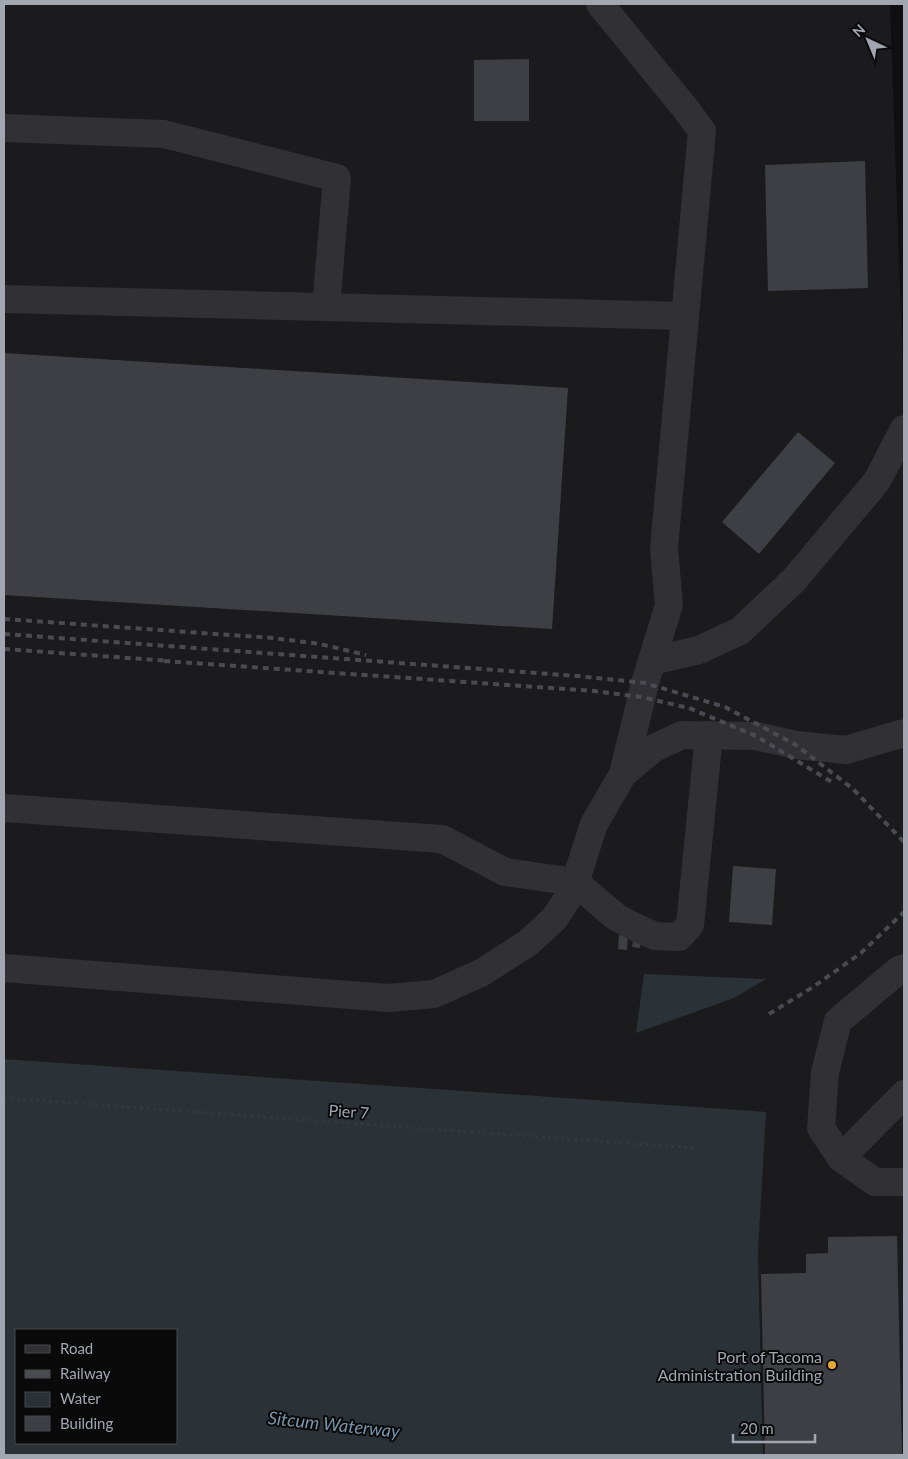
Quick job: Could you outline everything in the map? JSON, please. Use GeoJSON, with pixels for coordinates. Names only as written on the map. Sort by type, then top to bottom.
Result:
{"type":"FeatureCollection","features":[{"type":"Feature","properties":{"kind":"lane"},"geometry":{"type":"LineString","coordinates":[[4,968],[389,998],[434,994],[480,973],[528,942],[554,919],[572,892],[594,824],[623,774],[645,683],[669,605],[664,548],[702,132],[685,108],[600,4]]}},
{"type":"Feature","properties":{"kind":"lane"},"geometry":{"type":"LineString","coordinates":[[4,128],[164,134],[336,178],[326,308]]}},
{"type":"Feature","properties":{"kind":"lane"},"geometry":{"type":"LineString","coordinates":[[4,300],[685,316]]}},
{"type":"Feature","properties":{"kind":"lane"},"geometry":{"type":"LineString","coordinates":[[652,661],[699,650],[740,631],[794,580],[877,481],[904,429]]}},
{"type":"Feature","properties":{"kind":"lane"},"geometry":{"type":"LineString","coordinates":[[623,774],[654,748],[682,735],[756,736],[796,745],[846,750],[904,733]]}},
{"type":"Feature","properties":{"kind":"lane"},"geometry":{"type":"LineString","coordinates":[[4,808],[442,839],[505,872],[574,882],[616,917],[654,936],[679,936],[690,925],[709,735]]}},
{"type":"Feature","properties":{"kind":"lane"},"geometry":{"type":"LineString","coordinates":[[904,968],[899,970],[838,1021],[824,1072],[821,1128],[841,1158],[875,1182],[904,1182]]}},
{"type":"Feature","properties":{"kind":"lane"},"geometry":{"type":"LineString","coordinates":[[841,1158],[904,1094]]}},
{"type":"Feature","properties":{"kind":"path","name":"Pier 7"},"geometry":{"type":"LineString","coordinates":[[4,1098],[693,1148]]}},
{"type":"Feature","properties":{"kind":"shaded area"},"geometry":{"type":"Polygon","coordinates":[[[4,4],[890,4],[904,402],[904,1455],[763,1455],[758,1252],[765,1113],[4,1059],[4,4]]]}},
{"type":"Feature","properties":{"kind":"water"},"geometry":{"type":"Polygon","coordinates":[[[644,974],[766,979],[734,998],[636,1033],[644,974]]]}},
{"type":"Feature","properties":{"kind":"water","name":"Sitcum Waterway"},"geometry":{"type":"Polygon","coordinates":[[[4,1059],[766,1112],[758,1252],[763,1455],[4,1455],[4,1059]]]}},
{"type":"Feature","properties":{"kind":"building"},"geometry":{"type":"Polygon","coordinates":[[[529,59],[529,121],[474,121],[474,60],[529,59]]]}},
{"type":"Feature","properties":{"kind":"building"},"geometry":{"type":"Polygon","coordinates":[[[865,161],[868,288],[768,291],[765,165],[865,161]]]}},
{"type":"Feature","properties":{"kind":"building"},"geometry":{"type":"Polygon","coordinates":[[[4,353],[568,388],[552,629],[4,595],[4,353]]]}},
{"type":"Feature","properties":{"kind":"building"},"geometry":{"type":"Polygon","coordinates":[[[798,432],[835,463],[759,554],[722,522],[798,432]]]}},
{"type":"Feature","properties":{"kind":"building"},"geometry":{"type":"Polygon","coordinates":[[[733,866],[776,869],[772,925],[729,922],[733,866]]]}},
{"type":"Feature","properties":{"kind":"building"},"geometry":{"type":"Polygon","coordinates":[[[619,935],[628,936],[627,950],[618,949],[619,935]]]}},
{"type":"Feature","properties":{"kind":"building"},"geometry":{"type":"Polygon","coordinates":[[[633,940],[641,940],[640,948],[632,947],[633,940]]]}},
{"type":"Feature","properties":{"kind":"building","name":"Port of Tacoma Administration Building"},"geometry":{"type":"Polygon","coordinates":[[[897,1236],[902,1455],[765,1455],[761,1274],[806,1273],[806,1254],[828,1253],[828,1237],[897,1236]]]}},
{"type":"Feature","properties":{"kind":"railway"},"geometry":{"type":"LineString","coordinates":[[4,619],[273,638],[320,644],[366,655]]}},
{"type":"Feature","properties":{"kind":"railway"},"geometry":{"type":"LineString","coordinates":[[4,634],[577,676],[645,683],[725,707],[796,745],[853,789],[904,842]]}},
{"type":"Feature","properties":{"kind":"railway"},"geometry":{"type":"LineString","coordinates":[[4,649],[170,661]]}},
{"type":"Feature","properties":{"kind":"railway"},"geometry":{"type":"LineString","coordinates":[[164,661],[594,691],[641,697],[689,708],[756,736],[835,784]]}},
{"type":"Feature","properties":{"kind":"railway"},"geometry":{"type":"LineString","coordinates":[[769,1014],[813,987],[861,953],[904,912]]}},
{"type":"Feature","properties":{"kind":"place","name":"Port of Tacoma Administration Building"},"geometry":{"type":"Point","coordinates":[832,1365]}}]}
